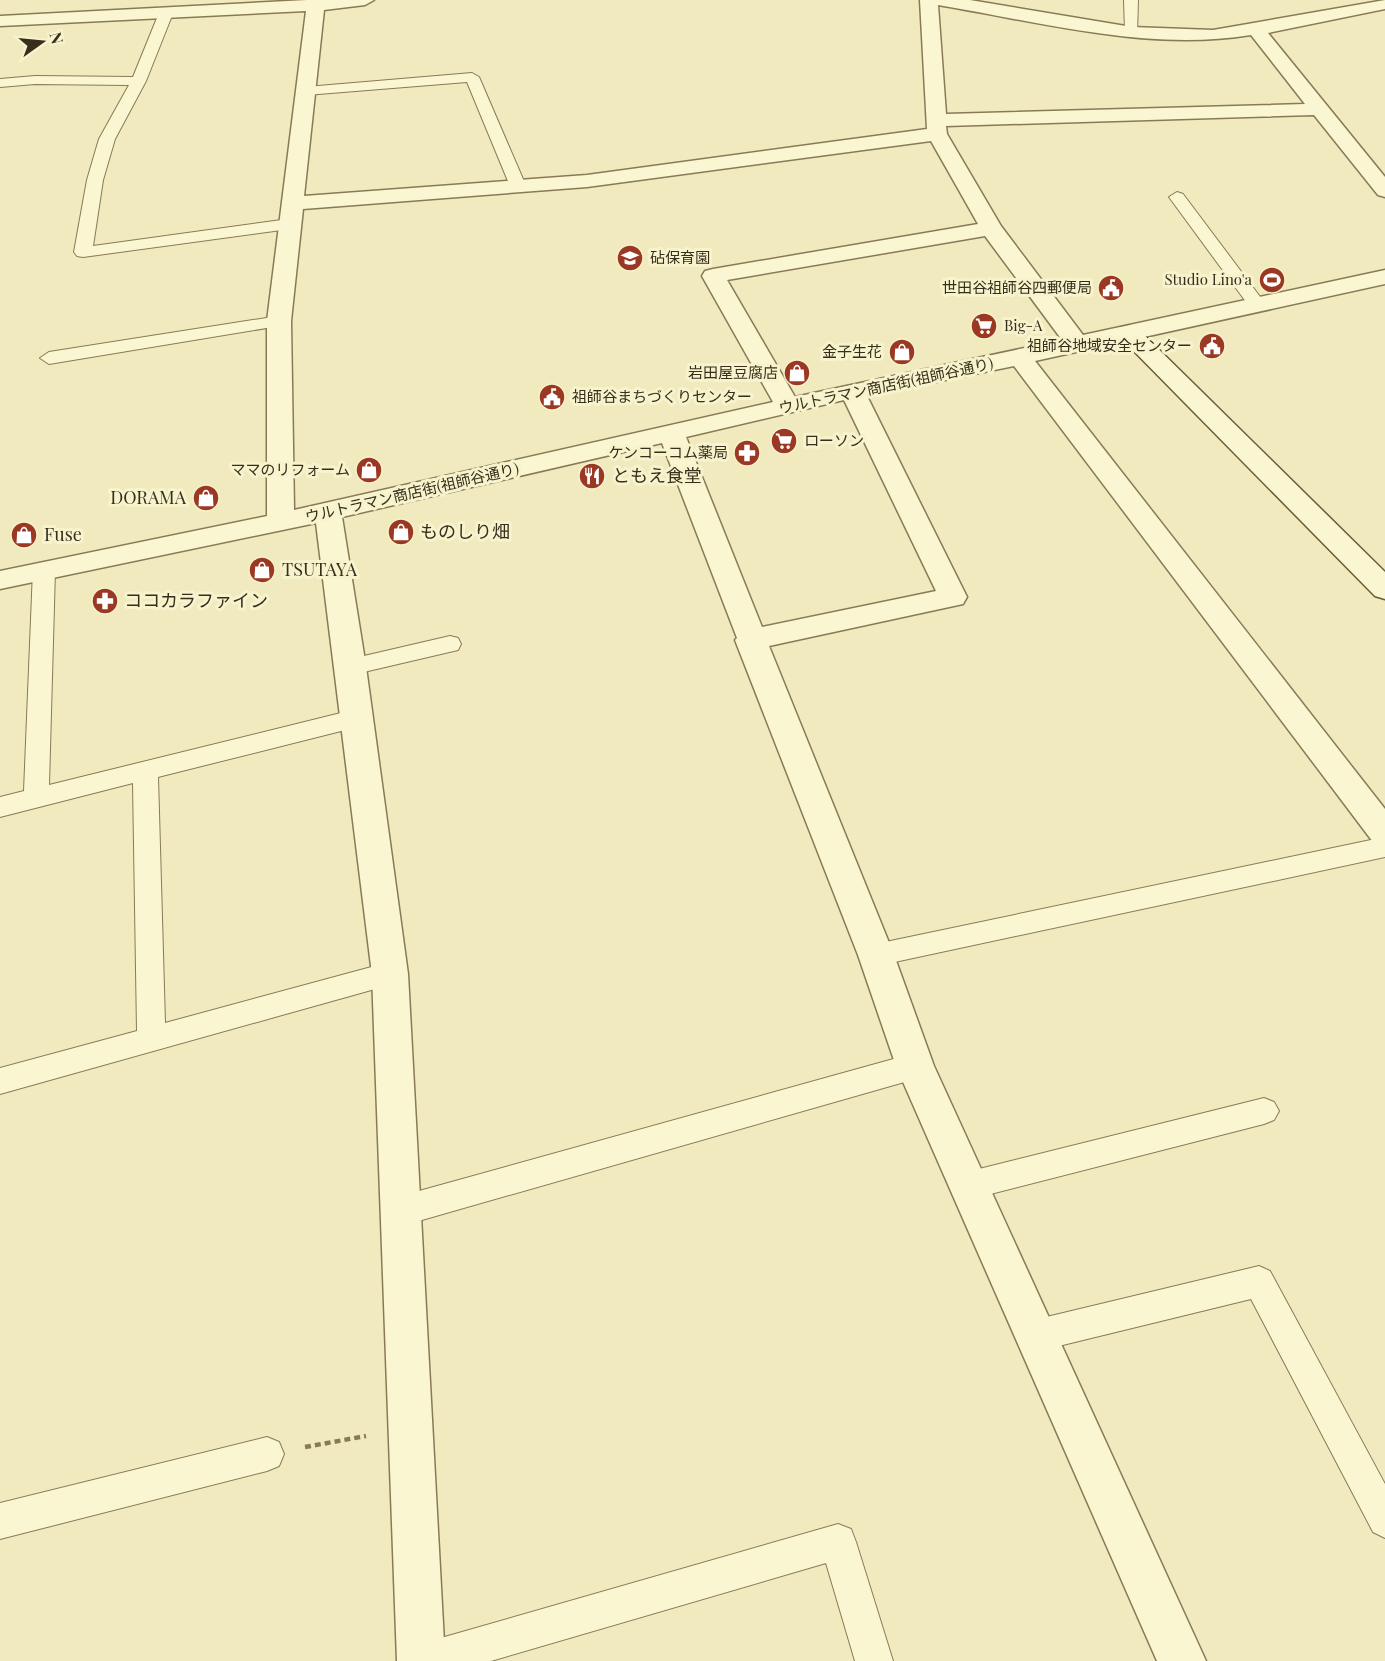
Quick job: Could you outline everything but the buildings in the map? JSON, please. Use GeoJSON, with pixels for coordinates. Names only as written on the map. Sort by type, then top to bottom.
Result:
{"type":"FeatureCollection","features":[{"type":"Feature","properties":{"kind":"street"},"geometry":{"type":"LineString","coordinates":[[0,21],[365,0]]}},
{"type":"Feature","properties":{"kind":"street"},"geometry":{"type":"LineString","coordinates":[[929,0],[936,127],[991,228],[1077,343]]}},
{"type":"Feature","properties":{"kind":"street"},"geometry":{"type":"LineString","coordinates":[[938,0],[1132,32],[1213,36],[1385,4]]}},
{"type":"Feature","properties":{"kind":"street"},"geometry":{"type":"LineString","coordinates":[[281,523],[279,321],[317,3]]}},
{"type":"Feature","properties":{"kind":"street"},"geometry":{"type":"LineString","coordinates":[[1255,29],[1385,191]]}},
{"type":"Feature","properties":{"kind":"street"},"geometry":{"type":"LineString","coordinates":[[290,214],[518,186],[587,181],[936,127],[1320,109]]}},
{"type":"Feature","properties":{"kind":"street"},"geometry":{"type":"LineString","coordinates":[[788,406],[713,276],[991,228]]}},
{"type":"Feature","properties":{"kind":"street","name":"ウルトラマン商店街(祖師谷通り)"},"geometry":{"type":"LineString","coordinates":[[0,580],[328,513],[852,391],[1020,358],[1077,343],[1385,277]]}},
{"type":"Feature","properties":{"kind":"street"},"geometry":{"type":"LineString","coordinates":[[1129,333],[1385,589]]}},
{"type":"Feature","properties":{"kind":"street"},"geometry":{"type":"LineString","coordinates":[[1020,358],[1385,833]]}},
{"type":"Feature","properties":{"kind":"street"},"geometry":{"type":"LineString","coordinates":[[750,640],[953,597],[852,391]]}},
{"type":"Feature","properties":{"kind":"street"},"geometry":{"type":"LineString","coordinates":[[671,433],[750,640],[876,955],[915,1066],[1034,1336],[1182,1661]]}},
{"type":"Feature","properties":{"kind":"street"},"geometry":{"type":"LineString","coordinates":[[328,513],[351,667],[390,974],[421,1661]]}},
{"type":"Feature","properties":{"kind":"lane"},"geometry":{"type":"LineString","coordinates":[[1131,0],[1132,32]]}},
{"type":"Feature","properties":{"kind":"lane"},"geometry":{"type":"LineString","coordinates":[[166,13],[139,81],[107,139],[95,180],[83,252],[290,214]]}},
{"type":"Feature","properties":{"kind":"lane"},"geometry":{"type":"LineString","coordinates":[[306,91],[472,77],[518,186]]}},
{"type":"Feature","properties":{"kind":"lane"},"geometry":{"type":"LineString","coordinates":[[0,83],[35,80],[139,81]]}},
{"type":"Feature","properties":{"kind":"lane"},"geometry":{"type":"LineString","coordinates":[[1177,197],[1258,306]]}},
{"type":"Feature","properties":{"kind":"lane"},"geometry":{"type":"LineString","coordinates":[[49,358],[279,321]]}},
{"type":"Feature","properties":{"kind":"lane"},"geometry":{"type":"LineString","coordinates":[[36,798],[44,570]]}},
{"type":"Feature","properties":{"kind":"lane"},"geometry":{"type":"LineString","coordinates":[[351,667],[450,644]]}},
{"type":"Feature","properties":{"kind":"lane"},"geometry":{"type":"LineString","coordinates":[[0,807],[357,718]]}},
{"type":"Feature","properties":{"kind":"lane"},"geometry":{"type":"LineString","coordinates":[[145,771],[151,1040]]}},
{"type":"Feature","properties":{"kind":"lane"},"geometry":{"type":"LineString","coordinates":[[876,955],[1385,847]]}},
{"type":"Feature","properties":{"kind":"lane"},"geometry":{"type":"LineString","coordinates":[[0,1081],[390,974]]}},
{"type":"Feature","properties":{"kind":"lane"},"geometry":{"type":"LineString","coordinates":[[401,1211],[915,1066]]}},
{"type":"Feature","properties":{"kind":"lane"},"geometry":{"type":"LineString","coordinates":[[967,1186],[1264,1111]]}},
{"type":"Feature","properties":{"kind":"lane"},"geometry":{"type":"LineString","coordinates":[[1034,1336],[1259,1282],[1385,1520]]}},
{"type":"Feature","properties":{"kind":"lane"},"geometry":{"type":"LineString","coordinates":[[0,1521],[267,1454]]}},
{"type":"Feature","properties":{"kind":"lane"},"geometry":{"type":"LineString","coordinates":[[427,1661],[838,1542],[874,1661]]}},
{"type":"Feature","properties":{"kind":"path"},"geometry":{"type":"LineString","coordinates":[[267,1454],[411,1428]]}},
{"type":"Feature","properties":{"kind":"place","name":"砧保育園"},"geometry":{"type":"Point","coordinates":[630,258]}},
{"type":"Feature","properties":{"kind":"place","name":"Studio Lino'a"},"geometry":{"type":"Point","coordinates":[1272,280]}},
{"type":"Feature","properties":{"kind":"place","name":"世田谷祖師谷四郵便局"},"geometry":{"type":"Point","coordinates":[1111,288]}},
{"type":"Feature","properties":{"kind":"place","name":"Big-A"},"geometry":{"type":"Point","coordinates":[984,326]}},
{"type":"Feature","properties":{"kind":"place","name":"祖師谷地域安全センター"},"geometry":{"type":"Point","coordinates":[1212,346]}},
{"type":"Feature","properties":{"kind":"place","name":"金子生花"},"geometry":{"type":"Point","coordinates":[902,352]}},
{"type":"Feature","properties":{"kind":"place","name":"岩田屋豆腐店"},"geometry":{"type":"Point","coordinates":[797,373]}},
{"type":"Feature","properties":{"kind":"place","name":"祖師谷まちづくりセンター"},"geometry":{"type":"Point","coordinates":[552,397]}},
{"type":"Feature","properties":{"kind":"place","name":"ローソン"},"geometry":{"type":"Point","coordinates":[784,441]}},
{"type":"Feature","properties":{"kind":"place","name":"ケンコーコム薬局"},"geometry":{"type":"Point","coordinates":[747,453]}},
{"type":"Feature","properties":{"kind":"place","name":"ママのリフォーム"},"geometry":{"type":"Point","coordinates":[369,470]}},
{"type":"Feature","properties":{"kind":"place","name":"ともえ食堂"},"geometry":{"type":"Point","coordinates":[592,476]}},
{"type":"Feature","properties":{"kind":"place","name":"DORAMA"},"geometry":{"type":"Point","coordinates":[206,498]}},
{"type":"Feature","properties":{"kind":"place","name":"ものしり畑"},"geometry":{"type":"Point","coordinates":[401,532]}},
{"type":"Feature","properties":{"kind":"place","name":"Fuse"},"geometry":{"type":"Point","coordinates":[24,535]}},
{"type":"Feature","properties":{"kind":"place","name":"TSUTAYA"},"geometry":{"type":"Point","coordinates":[262,570]}},
{"type":"Feature","properties":{"kind":"place","name":"ココカラファイン"},"geometry":{"type":"Point","coordinates":[105,601]}}]}
